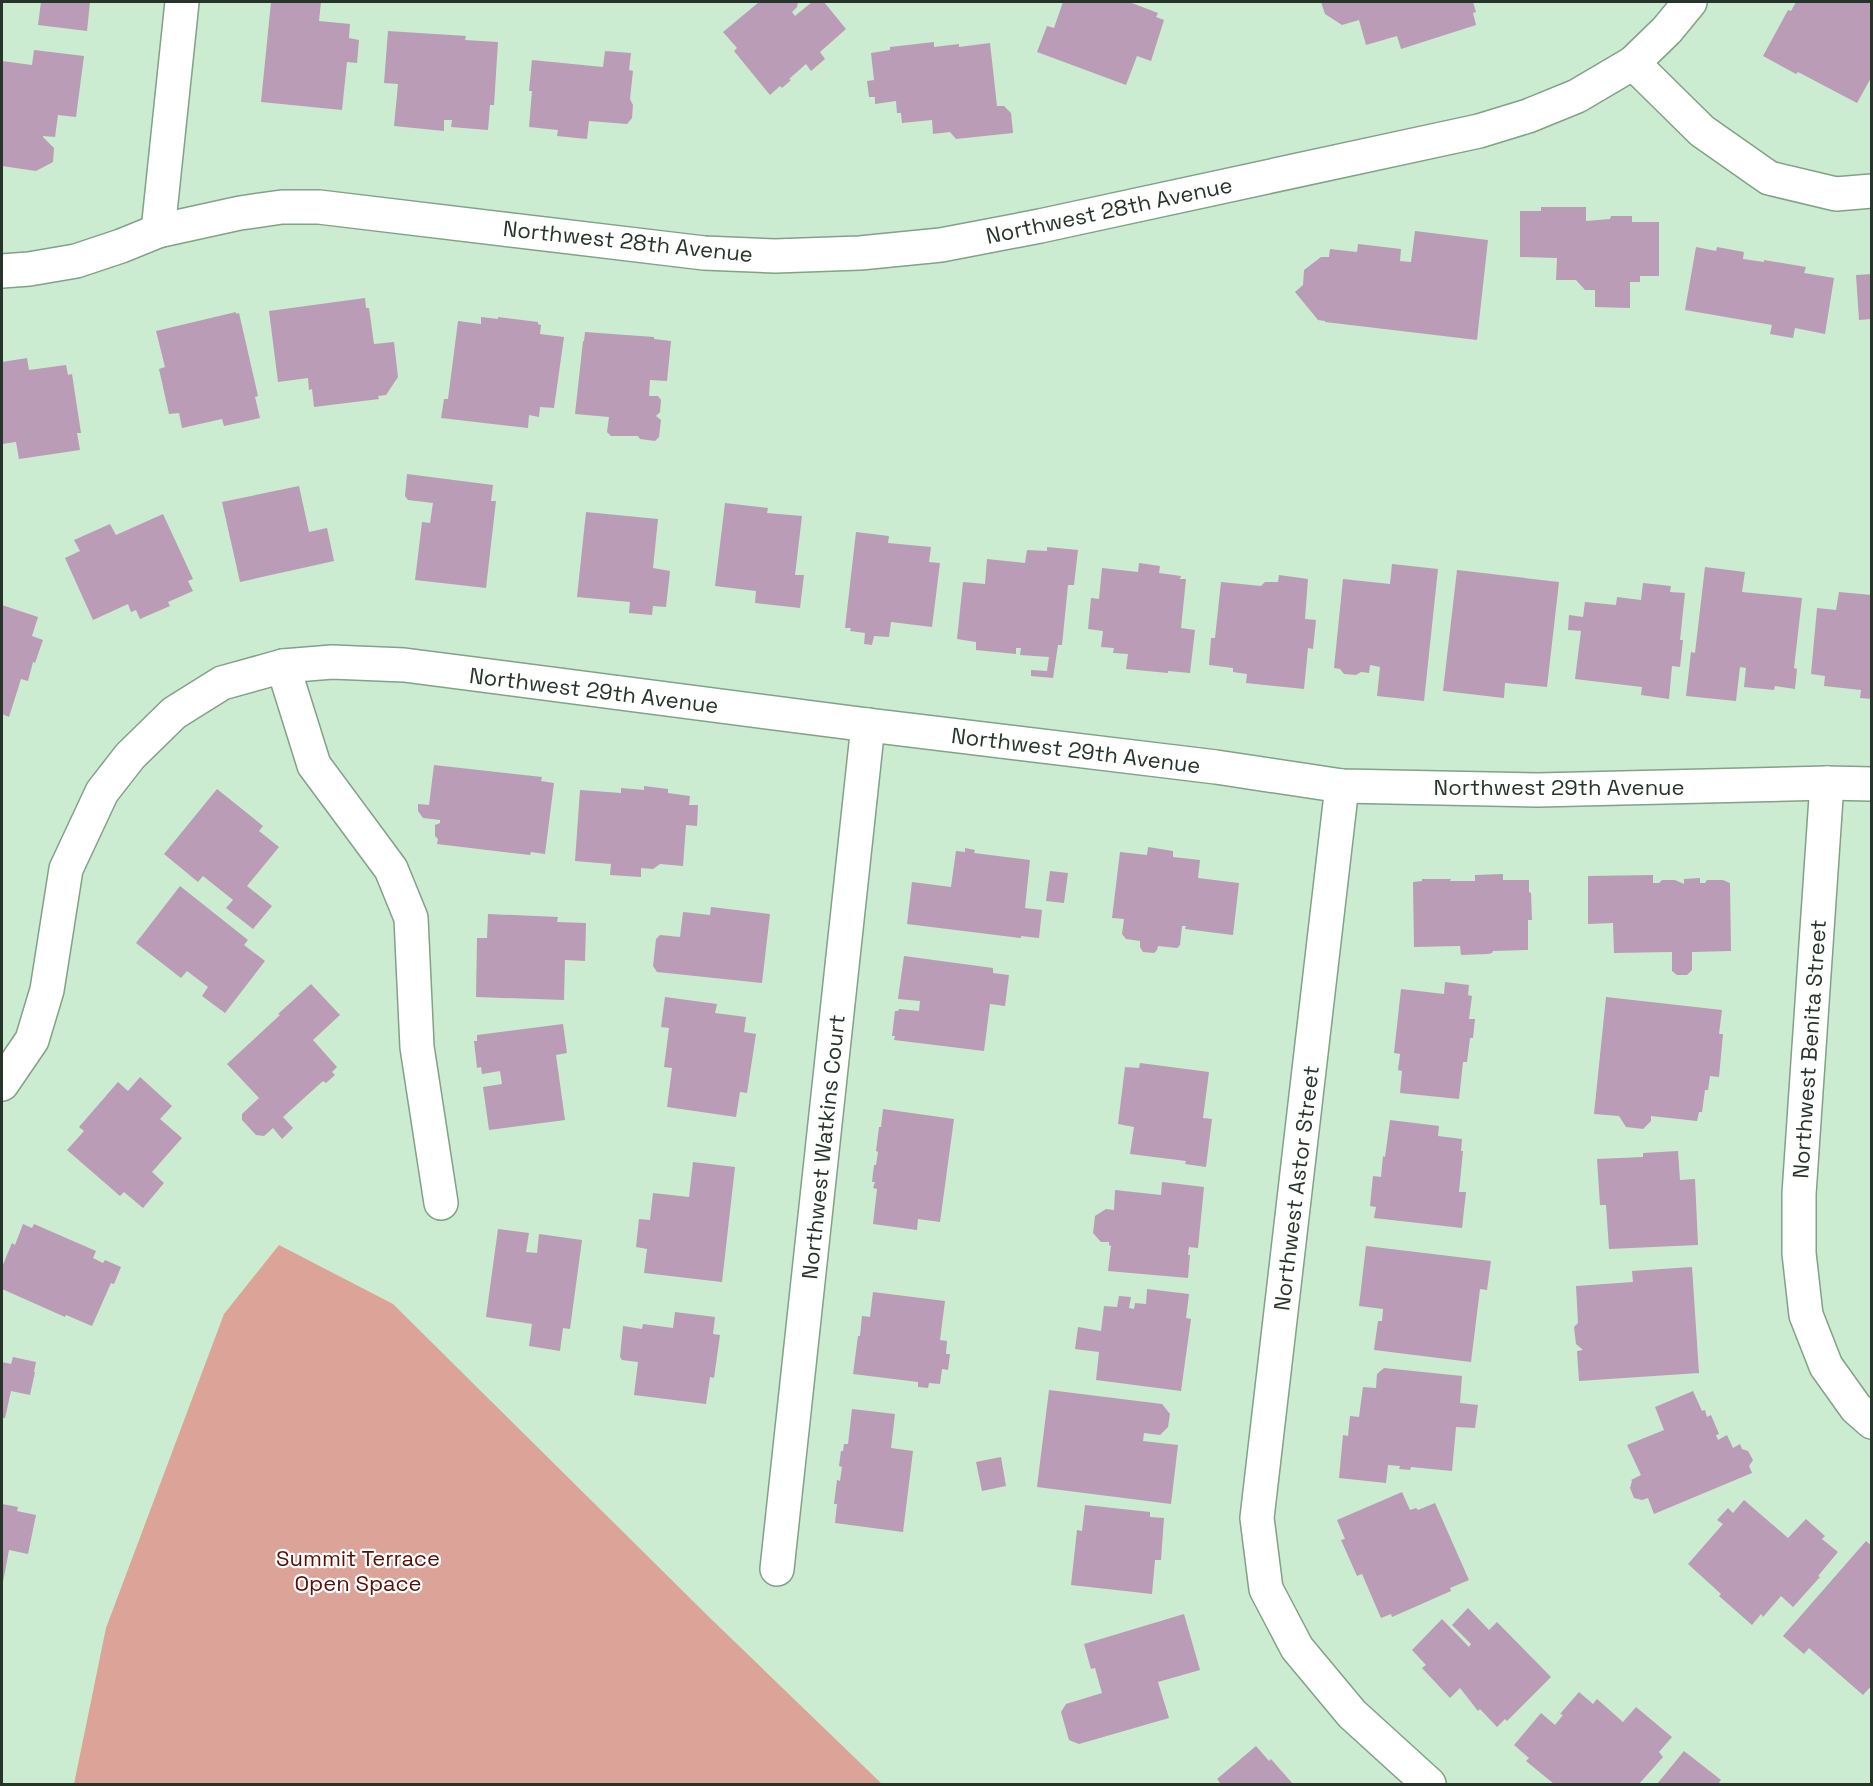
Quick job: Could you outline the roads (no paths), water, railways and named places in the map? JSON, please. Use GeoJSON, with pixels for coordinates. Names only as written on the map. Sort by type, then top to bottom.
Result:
{"type":"FeatureCollection","features":[{"type":"Feature","properties":{"kind":"street"},"geometry":{"type":"LineString","coordinates":[[158,231],[182,2]]}},
{"type":"Feature","properties":{"kind":"street","name":"Northwest 28th Avenue"},"geometry":{"type":"LineString","coordinates":[[2,271],[76,261],[158,231],[240,213],[282,207],[319,207],[704,253],[775,256],[849,254],[941,245],[1040,226],[1479,131],[1528,116],[1577,96],[1633,63],[1690,2]]}},
{"type":"Feature","properties":{"kind":"street"},"geometry":{"type":"LineString","coordinates":[[1633,63],[1702,131],[1769,178],[1836,194],[1872,191]]}},
{"type":"Feature","properties":{"kind":"street","name":"Northwest 29th Avenue"},"geometry":{"type":"LineString","coordinates":[[2,1084],[32,1040],[47,990],[56,946],[66,869],[102,792],[130,756],[174,713],[222,683],[283,666],[332,662],[404,666],[1216,767],[1342,786],[1538,790],[1827,783],[1872,784]]}},
{"type":"Feature","properties":{"kind":"street"},"geometry":{"type":"LineString","coordinates":[[283,666],[314,765],[391,869],[411,918],[417,1047],[441,1203]]}},
{"type":"Feature","properties":{"kind":"street","name":"Northwest Watkins Court"},"geometry":{"type":"LineString","coordinates":[[777,1569],[868,725]]}},
{"type":"Feature","properties":{"kind":"street","name":"Northwest Benita Street"},"geometry":{"type":"LineString","coordinates":[[1827,783],[1799,1194],[1799,1253],[1806,1316],[1826,1366],[1856,1408],[1872,1422]]}},
{"type":"Feature","properties":{"kind":"street","name":"Northwest Astor Street"},"geometry":{"type":"LineString","coordinates":[[1342,786],[1257,1518],[1266,1589],[1297,1648],[1352,1714],[1429,1785]]}},
{"type":"Feature","properties":{"kind":"park label","name":"Summit Terrace Open Space"},"geometry":{"type":"Point","coordinates":[358,1571]}}]}
